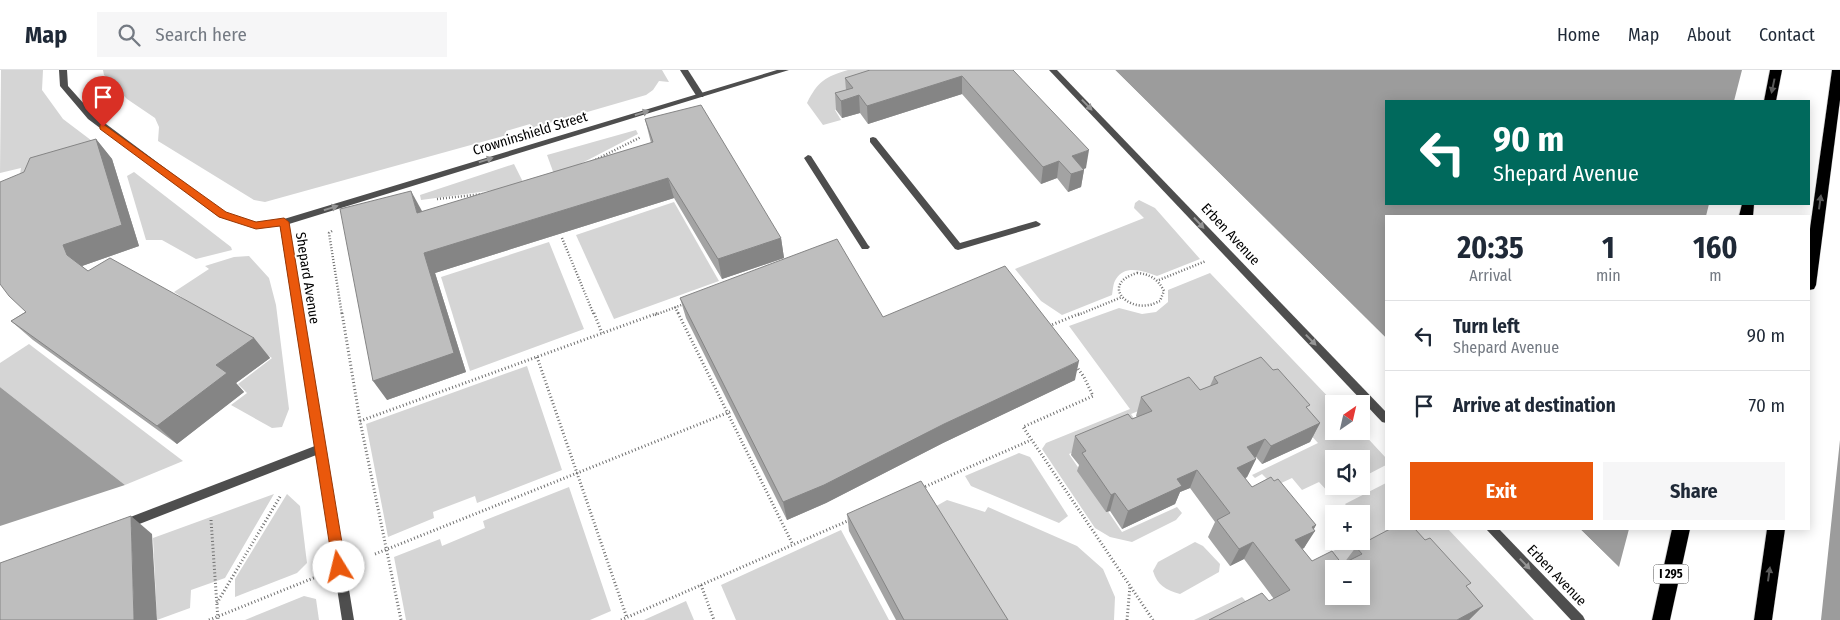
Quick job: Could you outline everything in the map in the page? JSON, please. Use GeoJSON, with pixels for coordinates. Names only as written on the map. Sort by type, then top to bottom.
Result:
{"type":"FeatureCollection","features":[{"type":"Feature","properties":{"kind":"highway"},"geometry":{"type":"LineString","coordinates":[[1770,100],[1776,70]]}},
{"type":"Feature","properties":{"kind":"highway"},"geometry":{"type":"LineString","coordinates":[[1810,278],[1838,70]]}},
{"type":"Feature","properties":{"kind":"highway","name":"I 295"},"geometry":{"type":"LineString","coordinates":[[1662,620],[1680,530]]}},
{"type":"Feature","properties":{"kind":"highway"},"geometry":{"type":"LineString","coordinates":[[1763,620],[1776,530]]}},
{"type":"Feature","properties":{"kind":"street","name":"Shepard Avenue"},"geometry":{"type":"LineString","coordinates":[[63,70],[64,86],[91,117],[222,215],[256,225],[284,222],[348,620]]}},
{"type":"Feature","properties":{"kind":"street"},"geometry":{"type":"LineString","coordinates":[[684,70],[700,96]]}},
{"type":"Feature","properties":{"kind":"street","name":"Crowninshield Street"},"geometry":{"type":"LineString","coordinates":[[284,222],[785,70]]}},
{"type":"Feature","properties":{"kind":"street","name":"Erben Avenue"},"geometry":{"type":"LineString","coordinates":[[1053,70],[1385,418]]}},
{"type":"Feature","properties":{"kind":"street"},"geometry":{"type":"LineString","coordinates":[[873,140],[958,247],[1036,224]]}},
{"type":"Feature","properties":{"kind":"street"},"geometry":{"type":"LineString","coordinates":[[808,158],[866,247]]}},
{"type":"Feature","properties":{"kind":"street"},"geometry":{"type":"LineString","coordinates":[[118,528],[320,449]]}},
{"type":"Feature","properties":{"kind":"street","name":"Erben Avenue"},"geometry":{"type":"LineString","coordinates":[[1493,530],[1579,620]]}},
{"type":"Feature","properties":{"kind":"path"},"geometry":{"type":"LineString","coordinates":[[591,162],[650,134]]}},
{"type":"Feature","properties":{"kind":"path"},"geometry":{"type":"LineString","coordinates":[[427,200],[485,194]]}},
{"type":"Feature","properties":{"kind":"path"},"geometry":{"type":"LineString","coordinates":[[334,229],[329,233],[360,420],[401,620]]}},
{"type":"Feature","properties":{"kind":"path"},"geometry":{"type":"LineString","coordinates":[[562,238],[602,333]]}},
{"type":"Feature","properties":{"kind":"path"},"geometry":{"type":"LineString","coordinates":[[1158,280],[1209,260]]}},
{"type":"Feature","properties":{"kind":"path"},"geometry":{"type":"LineString","coordinates":[[1137,273],[1145,274],[1158,280],[1164,291],[1163,296],[1155,304],[1134,305],[1122,298],[1118,286],[1124,276],[1137,273]]}},
{"type":"Feature","properties":{"kind":"path"},"geometry":{"type":"LineString","coordinates":[[1052,334],[1046,328],[1122,298]]}},
{"type":"Feature","properties":{"kind":"path"},"geometry":{"type":"LineString","coordinates":[[360,420],[691,301]]}},
{"type":"Feature","properties":{"kind":"path"},"geometry":{"type":"LineString","coordinates":[[674,307],[793,544]]}},
{"type":"Feature","properties":{"kind":"path"},"geometry":{"type":"LineString","coordinates":[[537,357],[627,618]]}},
{"type":"Feature","properties":{"kind":"path"},"geometry":{"type":"LineString","coordinates":[[1073,363],[1084,377],[1093,396],[1022,427],[1153,620]]}},
{"type":"Feature","properties":{"kind":"path"},"geometry":{"type":"LineString","coordinates":[[375,554],[732,411]]}},
{"type":"Feature","properties":{"kind":"path"},"geometry":{"type":"LineString","coordinates":[[917,490],[1031,440]]}},
{"type":"Feature","properties":{"kind":"path"},"geometry":{"type":"LineString","coordinates":[[217,603],[281,495]]}},
{"type":"Feature","properties":{"kind":"path"},"geometry":{"type":"LineString","coordinates":[[622,620],[856,517]]}},
{"type":"Feature","properties":{"kind":"path"},"geometry":{"type":"LineString","coordinates":[[211,520],[218,618]]}},
{"type":"Feature","properties":{"kind":"path"},"geometry":{"type":"LineString","coordinates":[[209,620],[218,618],[316,576]]}},
{"type":"Feature","properties":{"kind":"path"},"geometry":{"type":"LineString","coordinates":[[701,585],[714,620]]}},
{"type":"Feature","properties":{"kind":"path"},"geometry":{"type":"LineString","coordinates":[[1127,620],[1130,586]]}},
{"type":"Feature","properties":{"kind":"shaded area"},"geometry":{"type":"Polygon","coordinates":[[[1,70],[43,70],[42,90],[63,119],[104,150],[19,181],[21,168],[0,173],[1,70]]]}},
{"type":"Feature","properties":{"kind":"shaded area"},"geometry":{"type":"Polygon","coordinates":[[[103,70],[662,70],[669,82],[659,81],[653,90],[646,95],[532,128],[530,124],[506,131],[507,135],[265,202],[254,200],[158,141],[159,127],[155,118],[127,99],[104,75],[103,70]]]}},
{"type":"Feature","properties":{"kind":"shaded area"},"geometry":{"type":"Polygon","coordinates":[[[848,70],[925,70],[835,110],[841,120],[823,125],[807,103],[823,81],[848,70]]]}},
{"type":"Feature","properties":{"kind":"shaded area"},"geometry":{"type":"Polygon","coordinates":[[[1115,70],[1840,70],[1840,620],[1672,620],[1581,530],[1810,530],[1810,215],[1385,215],[1385,337],[1115,70]]]}},
{"type":"Feature","properties":{"kind":"shaded area"},"geometry":{"type":"Polygon","coordinates":[[[636,130],[638,134],[555,177],[547,155],[636,130]]]}},
{"type":"Feature","properties":{"kind":"shaded area"},"geometry":{"type":"Polygon","coordinates":[[[514,164],[525,186],[421,200],[420,195],[514,164]]]}},
{"type":"Feature","properties":{"kind":"shaded area"},"geometry":{"type":"Polygon","coordinates":[[[134,172],[231,247],[232,250],[196,259],[162,240],[146,240],[127,176],[134,172]]]}},
{"type":"Feature","properties":{"kind":"shaded area"},"geometry":{"type":"Polygon","coordinates":[[[1139,200],[1155,208],[1200,259],[1157,276],[1135,270],[1124,272],[1115,281],[1112,295],[1062,315],[1041,301],[1015,269],[1144,218],[1134,208],[1135,203],[1139,200]]]}},
{"type":"Feature","properties":{"kind":"shaded area"},"geometry":{"type":"Polygon","coordinates":[[[674,202],[719,281],[614,319],[576,235],[674,202]]]}},
{"type":"Feature","properties":{"kind":"shaded area"},"geometry":{"type":"Polygon","coordinates":[[[549,242],[584,329],[470,371],[441,277],[549,242]]]}},
{"type":"Feature","properties":{"kind":"shaded area"},"geometry":{"type":"Polygon","coordinates":[[[249,256],[269,278],[276,305],[289,409],[282,427],[272,428],[231,405],[247,393],[238,384],[272,358],[220,328],[223,325],[174,292],[209,269],[205,266],[234,257],[249,256]]]}},
{"type":"Feature","properties":{"kind":"shaded area"},"geometry":{"type":"Polygon","coordinates":[[[1210,273],[1326,395],[1325,440],[1369,440],[1385,457],[1385,466],[1370,473],[1370,450],[1325,450],[1325,489],[1319,482],[1302,490],[1292,478],[1277,485],[1271,478],[1267,479],[1262,474],[1255,478],[1252,475],[1318,443],[1257,376],[1201,401],[1183,393],[1131,414],[1138,424],[1069,454],[1122,532],[1177,507],[1182,513],[1176,520],[1132,542],[1110,537],[1095,528],[1042,449],[1046,443],[1130,409],[1069,326],[1119,308],[1142,314],[1156,312],[1168,302],[1168,290],[1210,273]]]}},
{"type":"Feature","properties":{"kind":"shaded area"},"geometry":{"type":"Polygon","coordinates":[[[29,344],[183,461],[125,485],[0,387],[0,363],[29,344]]]}},
{"type":"Feature","properties":{"kind":"shaded area"},"geometry":{"type":"Polygon","coordinates":[[[527,366],[562,470],[477,503],[475,496],[433,512],[434,518],[388,537],[366,424],[527,366]]]}},
{"type":"Feature","properties":{"kind":"shaded area"},"geometry":{"type":"Polygon","coordinates":[[[0,387],[125,485],[0,526],[0,387]]]}},
{"type":"Feature","properties":{"kind":"shaded area"},"geometry":{"type":"Polygon","coordinates":[[[1019,453],[1030,457],[1068,516],[1059,523],[971,486],[965,476],[1019,453]]]}},
{"type":"Feature","properties":{"kind":"shaded area"},"geometry":{"type":"Polygon","coordinates":[[[1385,484],[1385,530],[1449,530],[1534,620],[1469,620],[1400,543],[1357,560],[1325,560],[1325,565],[1315,561],[1335,550],[1370,550],[1370,505],[1346,505],[1363,495],[1370,495],[1370,491],[1385,484]]]}},
{"type":"Feature","properties":{"kind":"shaded area"},"geometry":{"type":"Polygon","coordinates":[[[569,487],[611,611],[590,620],[406,620],[394,557],[440,539],[442,546],[485,528],[483,521],[569,487]]]}},
{"type":"Feature","properties":{"kind":"shaded area"},"geometry":{"type":"Polygon","coordinates":[[[274,494],[225,578],[191,590],[190,608],[157,620],[153,538],[274,494]]]}},
{"type":"Feature","properties":{"kind":"shaded area"},"geometry":{"type":"Polygon","coordinates":[[[287,494],[300,506],[307,563],[297,573],[235,597],[235,579],[287,494]]]}},
{"type":"Feature","properties":{"kind":"shaded area"},"geometry":{"type":"Polygon","coordinates":[[[947,500],[985,512],[988,507],[1077,546],[1103,569],[1115,597],[1114,620],[999,620],[931,509],[947,500]]]}},
{"type":"Feature","properties":{"kind":"shaded area"},"geometry":{"type":"Polygon","coordinates":[[[841,530],[889,620],[736,620],[721,585],[841,530]]]}},
{"type":"Feature","properties":{"kind":"shaded area"},"geometry":{"type":"Polygon","coordinates":[[[1195,542],[1203,546],[1220,564],[1219,572],[1180,594],[1170,591],[1157,580],[1153,571],[1158,562],[1195,542]]]}},
{"type":"Feature","properties":{"kind":"shaded area"},"geometry":{"type":"Polygon","coordinates":[[[304,596],[316,599],[319,620],[245,620],[304,596]]]}},
{"type":"Feature","properties":{"kind":"shaded area"},"geometry":{"type":"Polygon","coordinates":[[[1242,597],[1251,607],[1229,620],[1194,620],[1242,597]]]}},
{"type":"Feature","properties":{"kind":"shaded area"},"geometry":{"type":"Polygon","coordinates":[[[686,601],[694,620],[644,620],[686,601]]]}},
{"type":"Feature","properties":{"kind":"pier"},"geometry":{"type":"Polygon","coordinates":[[[1113,70],[1385,337],[1385,339],[1113,70]]]}},
{"type":"Feature","properties":{"kind":"pier"},"geometry":{"type":"Polygon","coordinates":[[[1742,70],[1840,70],[1840,440],[1821,620],[1669,620],[1578,530],[1581,530],[1619,567],[1629,530],[1810,530],[1810,215],[1706,215],[1709,205],[1810,205],[1810,100],[1734,100],[1742,70]]]}},
{"type":"Feature","properties":{"kind":"building"},"geometry":{"type":"Polygon","coordinates":[[[870,70],[1013,70],[1089,150],[1072,156],[1084,170],[1071,174],[1059,161],[1043,167],[962,76],[867,106],[859,95],[841,101],[835,93],[853,88],[845,78],[870,70]]]}},
{"type":"Feature","properties":{"kind":"building"},"geometry":{"type":"Polygon","coordinates":[[[701,105],[781,238],[718,259],[668,178],[424,253],[454,353],[373,381],[340,209],[411,191],[417,213],[653,142],[645,119],[701,105]]]}},
{"type":"Feature","properties":{"kind":"building"},"geometry":{"type":"Polygon","coordinates":[[[96,139],[122,225],[63,245],[67,255],[88,271],[110,258],[254,338],[216,365],[227,373],[157,426],[11,321],[26,312],[9,296],[0,284],[0,182],[24,172],[30,158],[96,139]]]}},
{"type":"Feature","properties":{"kind":"building"},"geometry":{"type":"Polygon","coordinates":[[[837,239],[883,317],[1005,266],[1079,361],[944,424],[824,485],[783,502],[680,298],[837,239]]]}},
{"type":"Feature","properties":{"kind":"building"},"geometry":{"type":"Polygon","coordinates":[[[1261,357],[1273,370],[1278,369],[1310,405],[1306,407],[1320,423],[1271,446],[1265,439],[1247,447],[1256,459],[1237,468],[1252,487],[1271,477],[1274,481],[1278,479],[1316,525],[1312,527],[1315,531],[1295,540],[1312,561],[1332,551],[1339,560],[1325,560],[1325,605],[1370,605],[1370,560],[1350,560],[1362,554],[1359,550],[1370,550],[1370,540],[1388,530],[1416,530],[1425,540],[1430,538],[1471,583],[1466,586],[1483,606],[1457,620],[1209,620],[1262,593],[1269,601],[1290,590],[1253,542],[1239,549],[1217,520],[1230,513],[1197,470],[1177,479],[1182,486],[1128,511],[1115,493],[1111,495],[1082,453],[1086,451],[1075,436],[1128,414],[1132,419],[1152,411],[1141,397],[1189,377],[1200,390],[1218,383],[1214,377],[1261,357]]]}},
{"type":"Feature","properties":{"kind":"building"},"geometry":{"type":"Polygon","coordinates":[[[921,481],[1008,620],[904,620],[847,514],[921,481]]]}},
{"type":"Feature","properties":{"kind":"building"},"geometry":{"type":"Polygon","coordinates":[[[131,516],[134,620],[0,620],[0,563],[131,516]]]}},
{"type":"Feature","properties":{"kind":"route"},"geometry":{"type":"LineString","coordinates":[[103,127],[222,215],[256,225],[284,222],[339,567]]}}]}
